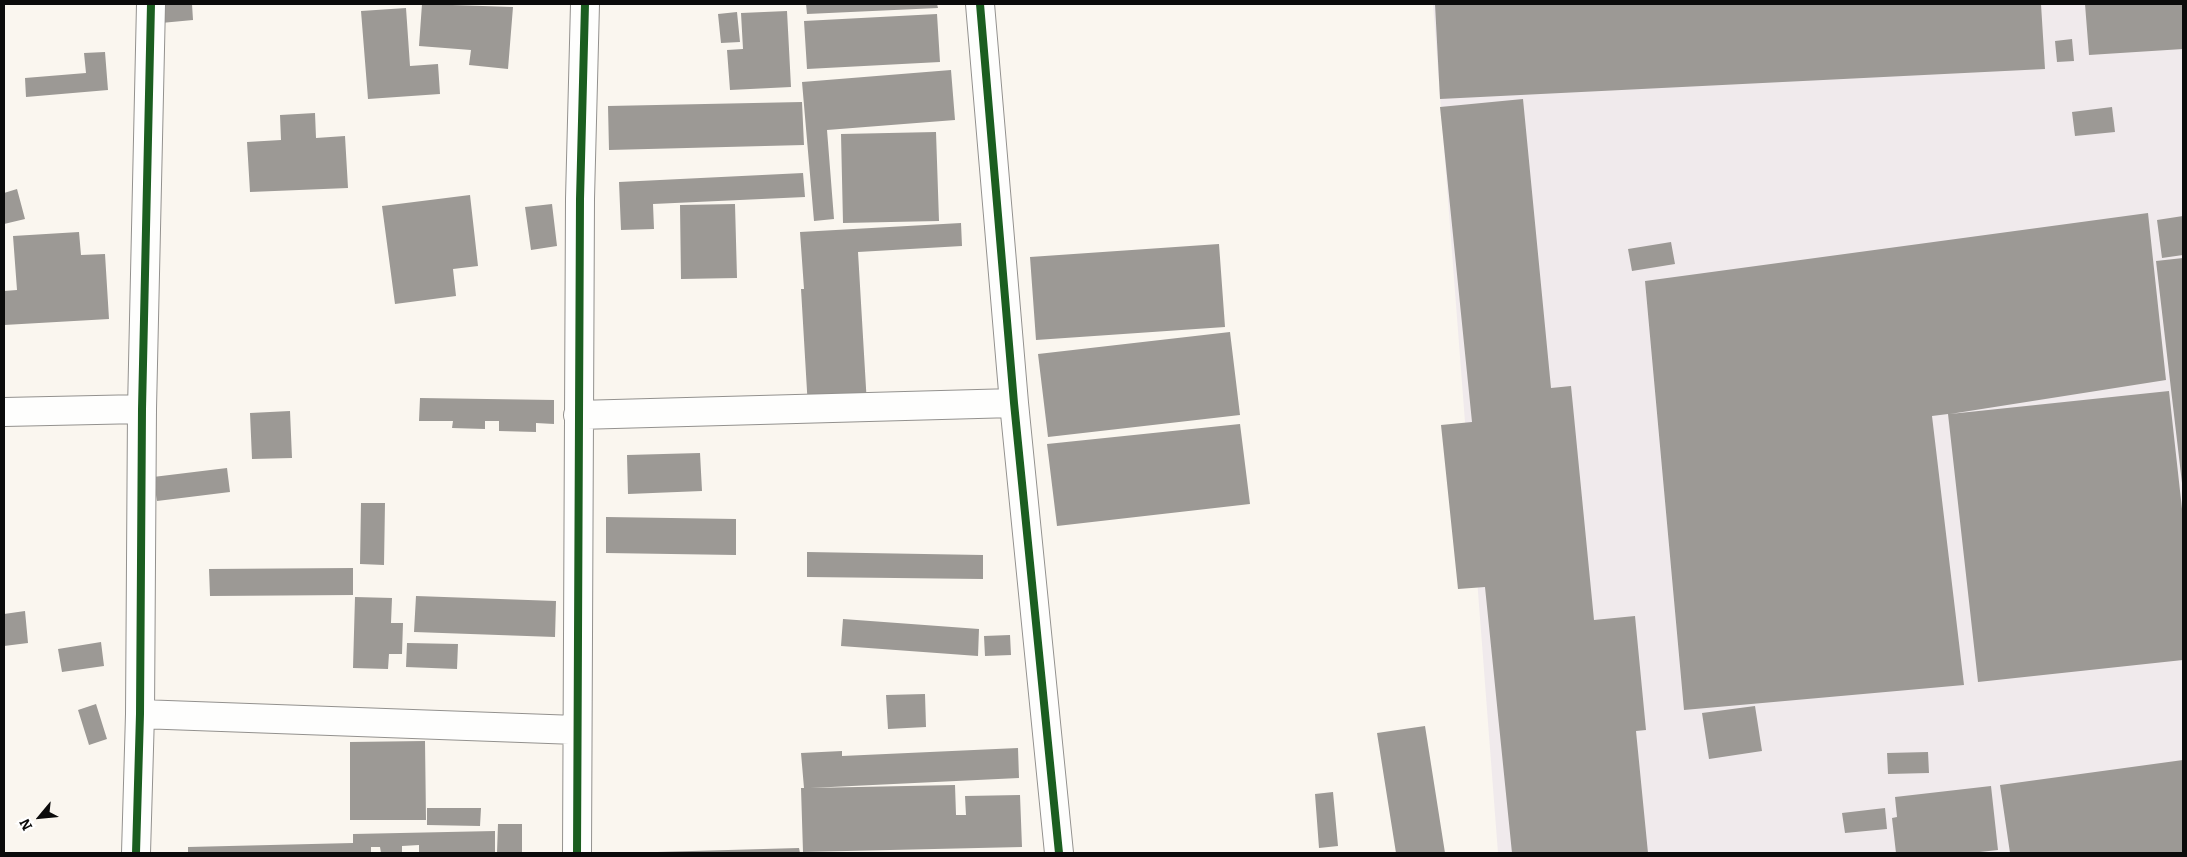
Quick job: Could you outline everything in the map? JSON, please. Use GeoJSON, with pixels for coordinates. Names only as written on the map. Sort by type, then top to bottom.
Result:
{"type":"FeatureCollection","features":[{"type":"Feature","properties":{"kind":"street"},"geometry":{"type":"LineString","coordinates":[[136,853],[140,714],[142,409],[151,4]]}},
{"type":"Feature","properties":{"kind":"street"},"geometry":{"type":"LineString","coordinates":[[577,853],[576,730],[580,199],[585,4]]}},
{"type":"Feature","properties":{"kind":"street"},"geometry":{"type":"LineString","coordinates":[[980,4],[1014,403],[1059,853]]}},
{"type":"Feature","properties":{"kind":"street"},"geometry":{"type":"LineString","coordinates":[[578,415],[1014,403]]}},
{"type":"Feature","properties":{"kind":"street"},"geometry":{"type":"LineString","coordinates":[[4,412],[142,409]]}},
{"type":"Feature","properties":{"kind":"street"},"geometry":{"type":"LineString","coordinates":[[140,714],[576,730]]}},
{"type":"Feature","properties":{"kind":"shaded area"},"geometry":{"type":"Polygon","coordinates":[[[1433,4],[2183,4],[2183,853],[1498,853],[1433,4]]]}},
{"type":"Feature","properties":{"kind":"building"},"geometry":{"type":"Polygon","coordinates":[[[159,4],[192,4],[193,20],[161,23],[159,4]]]}},
{"type":"Feature","properties":{"kind":"building"},"geometry":{"type":"Polygon","coordinates":[[[422,4],[513,7],[508,69],[469,65],[471,50],[419,46],[422,4]]]}},
{"type":"Feature","properties":{"kind":"building"},"geometry":{"type":"Polygon","coordinates":[[[806,4],[937,4],[938,8],[807,14],[806,4]]]}},
{"type":"Feature","properties":{"kind":"building"},"geometry":{"type":"Polygon","coordinates":[[[1435,4],[2041,4],[2045,69],[1440,99],[1435,4]]]}},
{"type":"Feature","properties":{"kind":"building"},"geometry":{"type":"Polygon","coordinates":[[[2085,4],[2183,4],[2183,49],[2089,55],[2085,4]]]}},
{"type":"Feature","properties":{"kind":"building"},"geometry":{"type":"Polygon","coordinates":[[[406,8],[410,66],[438,64],[440,94],[368,99],[361,11],[406,8]]]}},
{"type":"Feature","properties":{"kind":"building"},"geometry":{"type":"Polygon","coordinates":[[[787,11],[791,87],[730,90],[727,50],[743,49],[741,13],[787,11]]]}},
{"type":"Feature","properties":{"kind":"building"},"geometry":{"type":"Polygon","coordinates":[[[737,12],[740,42],[721,43],[718,14],[737,12]]]}},
{"type":"Feature","properties":{"kind":"building"},"geometry":{"type":"Polygon","coordinates":[[[937,14],[940,62],[807,69],[804,21],[937,14]]]}},
{"type":"Feature","properties":{"kind":"building"},"geometry":{"type":"Polygon","coordinates":[[[2072,39],[2074,61],[2057,62],[2055,41],[2072,39]]]}},
{"type":"Feature","properties":{"kind":"building"},"geometry":{"type":"Polygon","coordinates":[[[105,52],[108,90],[26,97],[25,78],[86,73],[84,53],[105,52]]]}},
{"type":"Feature","properties":{"kind":"building"},"geometry":{"type":"Polygon","coordinates":[[[951,70],[955,120],[827,130],[834,219],[814,221],[802,82],[951,70]]]}},
{"type":"Feature","properties":{"kind":"building"},"geometry":{"type":"Polygon","coordinates":[[[1523,99],[1551,388],[1571,386],[1594,620],[1635,616],[1646,730],[1636,731],[1648,853],[1512,853],[1485,587],[1458,589],[1441,425],[1472,422],[1440,107],[1523,99]]]}},
{"type":"Feature","properties":{"kind":"building"},"geometry":{"type":"Polygon","coordinates":[[[802,102],[804,145],[609,150],[608,106],[802,102]]]}},
{"type":"Feature","properties":{"kind":"building"},"geometry":{"type":"Polygon","coordinates":[[[2112,107],[2115,132],[2075,136],[2072,112],[2112,107]]]}},
{"type":"Feature","properties":{"kind":"building"},"geometry":{"type":"Polygon","coordinates":[[[315,113],[316,138],[345,136],[348,188],[250,192],[247,142],[281,140],[280,115],[315,113]]]}},
{"type":"Feature","properties":{"kind":"building"},"geometry":{"type":"Polygon","coordinates":[[[936,132],[939,221],[843,223],[841,134],[936,132]]]}},
{"type":"Feature","properties":{"kind":"building"},"geometry":{"type":"Polygon","coordinates":[[[803,173],[805,197],[653,204],[654,229],[621,230],[619,182],[803,173]]]}},
{"type":"Feature","properties":{"kind":"building"},"geometry":{"type":"Polygon","coordinates":[[[17,189],[25,219],[4,224],[4,193],[17,189]]]}},
{"type":"Feature","properties":{"kind":"building"},"geometry":{"type":"Polygon","coordinates":[[[470,195],[478,266],[453,269],[456,296],[395,304],[382,206],[470,195]]]}},
{"type":"Feature","properties":{"kind":"building"},"geometry":{"type":"Polygon","coordinates":[[[552,204],[557,246],[531,250],[525,207],[552,204]]]}},
{"type":"Feature","properties":{"kind":"building"},"geometry":{"type":"Polygon","coordinates":[[[735,204],[737,278],[681,279],[680,205],[735,204]]]}},
{"type":"Feature","properties":{"kind":"building"},"geometry":{"type":"Polygon","coordinates":[[[2148,213],[2166,380],[1950,414],[2169,391],[2183,518],[2183,660],[1978,682],[1948,414],[1932,416],[1964,685],[1684,710],[1645,281],[2148,213]]]}},
{"type":"Feature","properties":{"kind":"building"},"geometry":{"type":"Polygon","coordinates":[[[2183,216],[2183,255],[2162,258],[2157,220],[2183,216]]]}},
{"type":"Feature","properties":{"kind":"building"},"geometry":{"type":"Polygon","coordinates":[[[961,223],[962,246],[858,252],[867,405],[808,408],[801,289],[804,289],[800,232],[961,223]]]}},
{"type":"Feature","properties":{"kind":"building"},"geometry":{"type":"Polygon","coordinates":[[[79,232],[81,255],[105,254],[109,319],[4,325],[4,291],[17,290],[13,236],[79,232]]]}},
{"type":"Feature","properties":{"kind":"building"},"geometry":{"type":"Polygon","coordinates":[[[1671,242],[1675,264],[1632,271],[1628,249],[1671,242]]]}},
{"type":"Feature","properties":{"kind":"building"},"geometry":{"type":"Polygon","coordinates":[[[1219,244],[1225,327],[1036,340],[1030,257],[1219,244]]]}},
{"type":"Feature","properties":{"kind":"building"},"geometry":{"type":"Polygon","coordinates":[[[2183,258],[2183,483],[2182,483],[2156,261],[2183,258]]]}},
{"type":"Feature","properties":{"kind":"building"},"geometry":{"type":"Polygon","coordinates":[[[1230,332],[1240,415],[1048,437],[1038,354],[1230,332]]]}},
{"type":"Feature","properties":{"kind":"building"},"geometry":{"type":"Polygon","coordinates":[[[420,398],[554,400],[554,424],[536,423],[536,432],[499,431],[499,421],[485,421],[485,429],[452,428],[453,421],[419,421],[420,398]]]}},
{"type":"Feature","properties":{"kind":"building"},"geometry":{"type":"Polygon","coordinates":[[[290,411],[292,458],[252,459],[250,413],[290,411]]]}},
{"type":"Feature","properties":{"kind":"building"},"geometry":{"type":"Polygon","coordinates":[[[1240,424],[1250,504],[1057,526],[1047,444],[1240,424]]]}},
{"type":"Feature","properties":{"kind":"building"},"geometry":{"type":"Polygon","coordinates":[[[700,453],[702,491],[628,494],[627,455],[700,453]]]}},
{"type":"Feature","properties":{"kind":"building"},"geometry":{"type":"Polygon","coordinates":[[[227,468],[230,492],[157,501],[153,477],[227,468]]]}},
{"type":"Feature","properties":{"kind":"building"},"geometry":{"type":"Polygon","coordinates":[[[361,503],[385,503],[384,565],[360,564],[361,503]]]}},
{"type":"Feature","properties":{"kind":"building"},"geometry":{"type":"Polygon","coordinates":[[[606,517],[736,519],[736,555],[606,553],[606,517]]]}},
{"type":"Feature","properties":{"kind":"building"},"geometry":{"type":"Polygon","coordinates":[[[807,552],[983,555],[983,579],[807,577],[807,552]]]}},
{"type":"Feature","properties":{"kind":"building"},"geometry":{"type":"Polygon","coordinates":[[[353,568],[353,595],[210,596],[209,569],[353,568]]]}},
{"type":"Feature","properties":{"kind":"building"},"geometry":{"type":"Polygon","coordinates":[[[416,596],[556,601],[555,637],[414,632],[416,596]]]}},
{"type":"Feature","properties":{"kind":"building"},"geometry":{"type":"Polygon","coordinates":[[[355,597],[392,598],[391,623],[403,623],[402,654],[389,654],[388,669],[353,668],[355,597]]]}},
{"type":"Feature","properties":{"kind":"building"},"geometry":{"type":"Polygon","coordinates":[[[25,611],[28,643],[4,646],[4,614],[25,611]]]}},
{"type":"Feature","properties":{"kind":"building"},"geometry":{"type":"Polygon","coordinates":[[[843,619],[979,629],[978,656],[841,646],[843,619]]]}},
{"type":"Feature","properties":{"kind":"building"},"geometry":{"type":"Polygon","coordinates":[[[1010,635],[1011,655],[985,656],[984,636],[1010,635]]]}},
{"type":"Feature","properties":{"kind":"building"},"geometry":{"type":"Polygon","coordinates":[[[101,642],[104,666],[62,672],[58,649],[101,642]]]}},
{"type":"Feature","properties":{"kind":"building"},"geometry":{"type":"Polygon","coordinates":[[[407,643],[458,644],[457,669],[406,667],[407,643]]]}},
{"type":"Feature","properties":{"kind":"building"},"geometry":{"type":"Polygon","coordinates":[[[925,694],[926,727],[888,729],[886,695],[925,694]]]}},
{"type":"Feature","properties":{"kind":"building"},"geometry":{"type":"Polygon","coordinates":[[[96,704],[107,739],[89,745],[78,710],[96,704]]]}},
{"type":"Feature","properties":{"kind":"building"},"geometry":{"type":"Polygon","coordinates":[[[1755,706],[1762,751],[1709,759],[1702,713],[1755,706]]]}},
{"type":"Feature","properties":{"kind":"building"},"geometry":{"type":"Polygon","coordinates":[[[1425,726],[1445,853],[1396,853],[1377,733],[1425,726]]]}},
{"type":"Feature","properties":{"kind":"building"},"geometry":{"type":"Polygon","coordinates":[[[425,741],[426,820],[350,820],[350,742],[425,741]]]}},
{"type":"Feature","properties":{"kind":"building"},"geometry":{"type":"Polygon","coordinates":[[[1018,748],[1019,778],[810,788],[955,785],[956,815],[966,815],[965,796],[1020,795],[1022,847],[803,852],[801,788],[804,788],[801,753],[842,751],[842,756],[1018,748]]]}},
{"type":"Feature","properties":{"kind":"building"},"geometry":{"type":"Polygon","coordinates":[[[1928,752],[1929,773],[1888,774],[1887,753],[1928,752]]]}},
{"type":"Feature","properties":{"kind":"building"},"geometry":{"type":"Polygon","coordinates":[[[2183,760],[2183,853],[2010,853],[2000,785],[2183,760]]]}},
{"type":"Feature","properties":{"kind":"building"},"geometry":{"type":"Polygon","coordinates":[[[1991,786],[1998,850],[1971,853],[1896,853],[1892,818],[1897,817],[1895,797],[1991,786]]]}},
{"type":"Feature","properties":{"kind":"building"},"geometry":{"type":"Polygon","coordinates":[[[1333,792],[1338,846],[1319,848],[1315,794],[1333,792]]]}},
{"type":"Feature","properties":{"kind":"building"},"geometry":{"type":"Polygon","coordinates":[[[427,808],[481,808],[480,826],[427,825],[427,808]]]}},
{"type":"Feature","properties":{"kind":"building"},"geometry":{"type":"Polygon","coordinates":[[[1885,808],[1887,829],[1845,833],[1842,813],[1885,808]]]}},
{"type":"Feature","properties":{"kind":"building"},"geometry":{"type":"Polygon","coordinates":[[[498,824],[522,824],[522,853],[497,853],[498,824]]]}},
{"type":"Feature","properties":{"kind":"building"},"geometry":{"type":"Polygon","coordinates":[[[495,831],[495,853],[419,853],[419,845],[402,846],[402,853],[381,853],[380,847],[371,847],[371,853],[188,853],[188,847],[353,843],[353,834],[495,831]]]}},
{"type":"Feature","properties":{"kind":"building"},"geometry":{"type":"Polygon","coordinates":[[[799,848],[800,853],[657,853],[657,852],[799,848]]]}},
{"type":"Feature","properties":{"kind":"cycle path"},"geometry":{"type":"LineString","coordinates":[[136,853],[140,714],[142,409],[151,4]]}},
{"type":"Feature","properties":{"kind":"cycle path"},"geometry":{"type":"LineString","coordinates":[[577,853],[580,199],[585,4]]}},
{"type":"Feature","properties":{"kind":"cycle path"},"geometry":{"type":"LineString","coordinates":[[980,4],[1014,403],[1059,853]]}}]}
